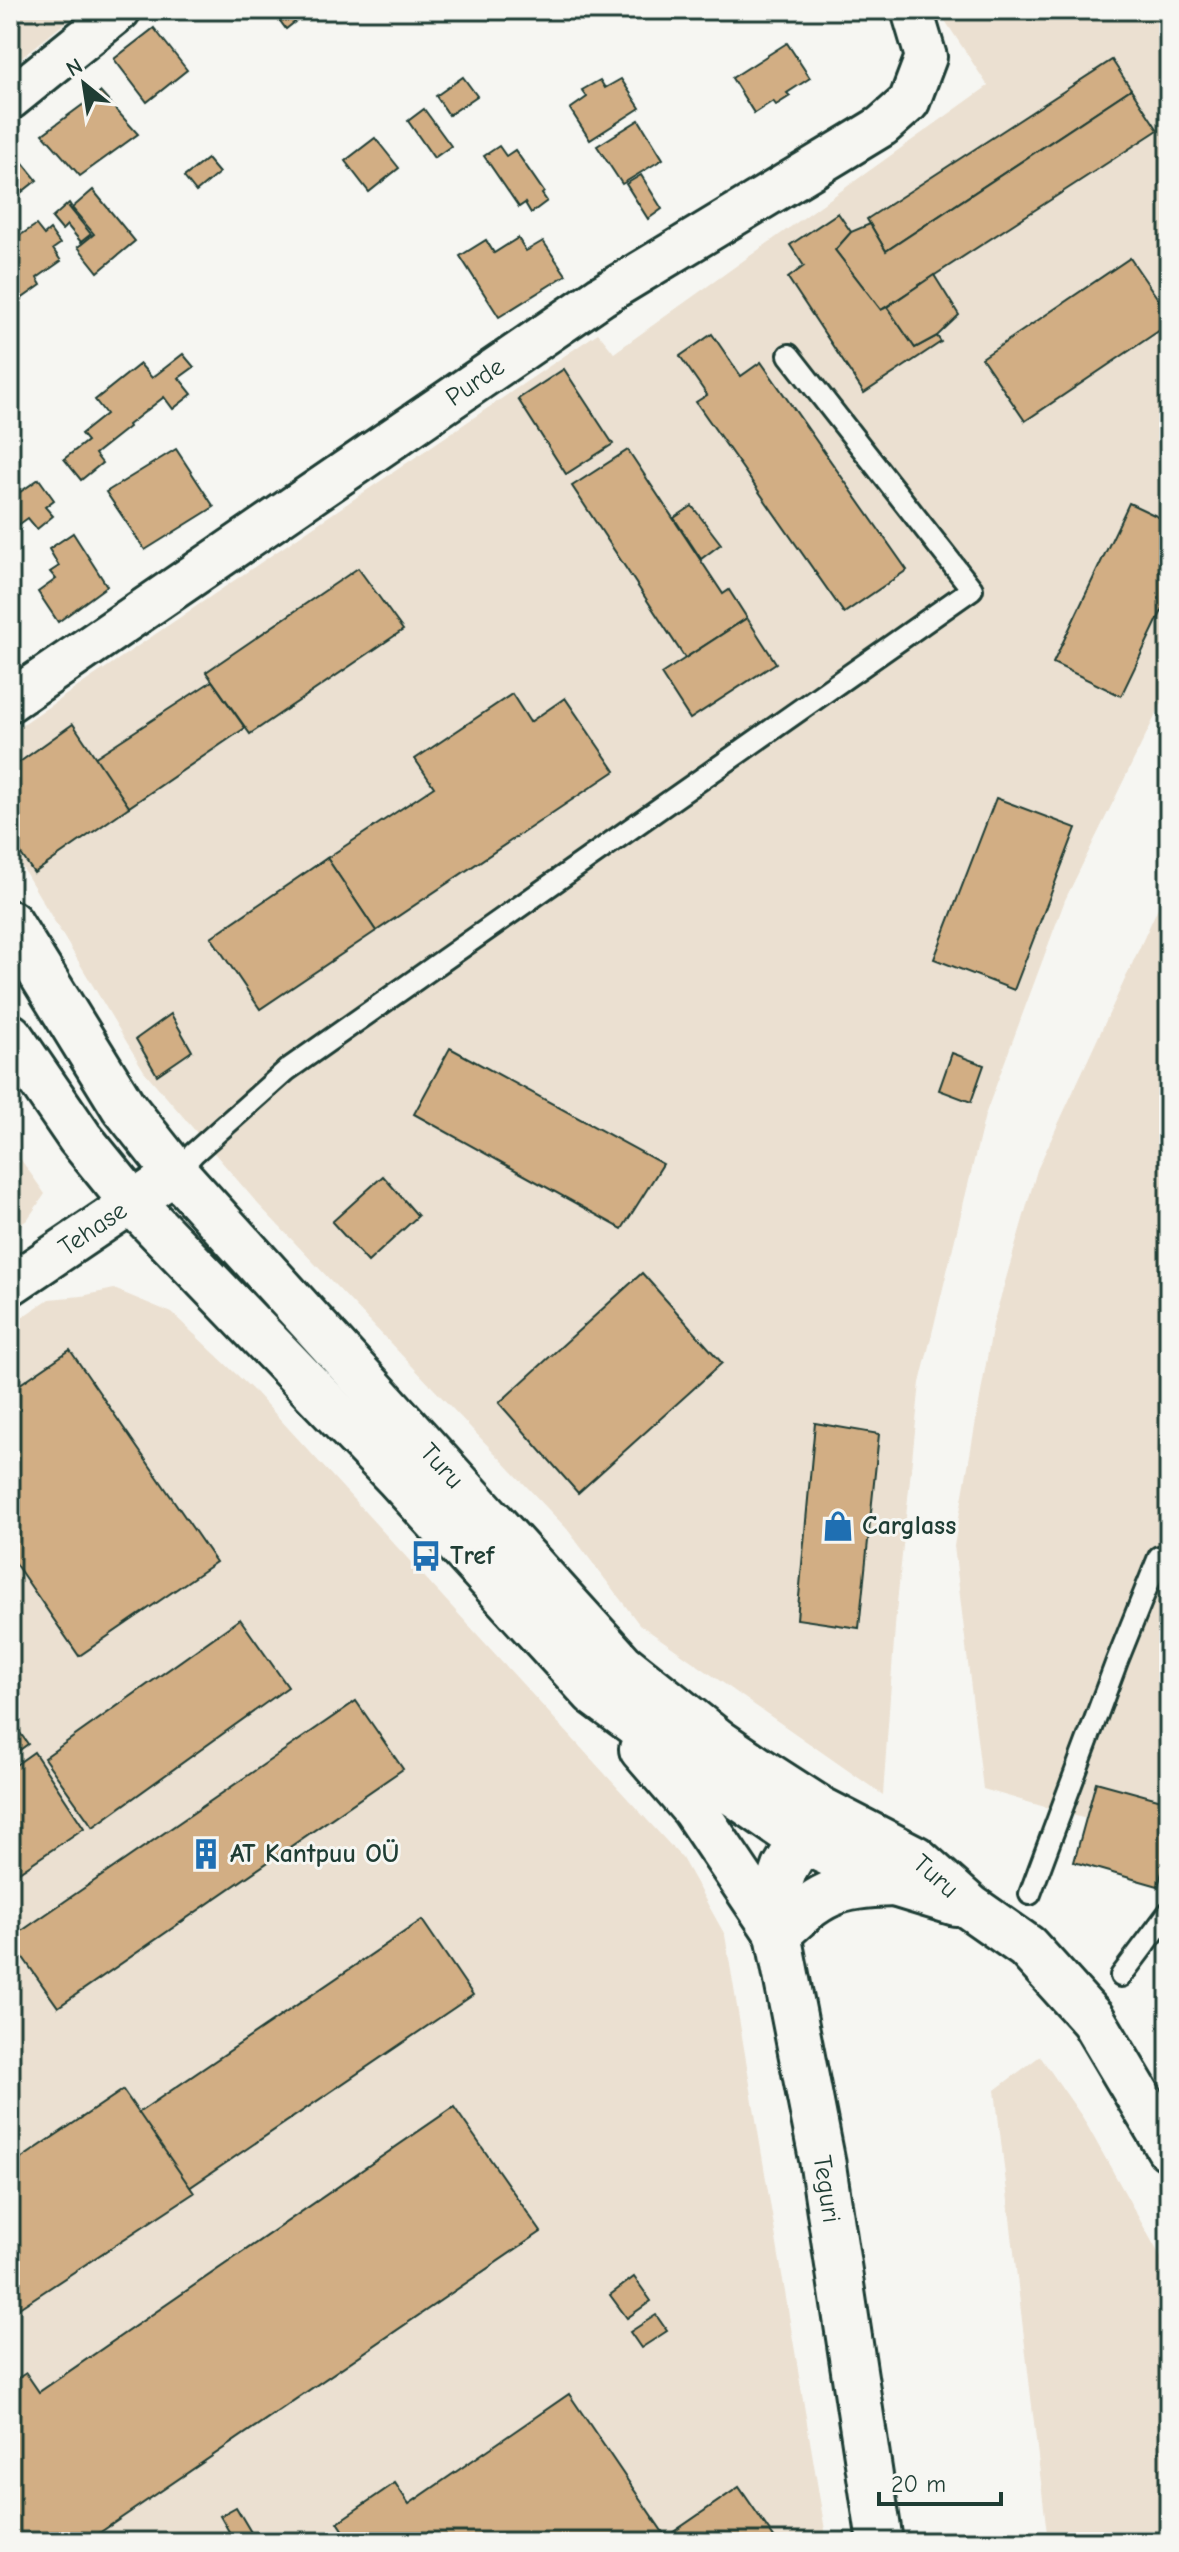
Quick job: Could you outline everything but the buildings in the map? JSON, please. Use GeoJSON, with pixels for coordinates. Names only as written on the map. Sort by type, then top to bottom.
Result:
{"type":"FeatureCollection","features":[{"type":"Feature","properties":{"kind":"main road","name":"Turu"},"geometry":{"type":"LineString","coordinates":[[10,923],[123,1106],[176,1173],[622,1665],[720,1743],[810,1824],[894,1884],[970,1907]]}},
{"type":"Feature","properties":{"kind":"main road","name":"Turu"},"geometry":{"type":"LineString","coordinates":[[10,1036],[80,1138],[132,1202],[397,1477],[594,1693],[667,1747],[810,1824],[915,1858],[970,1907],[1027,1947],[1093,2020],[1169,2148]]}},
{"type":"Feature","properties":{"kind":"main road"},"geometry":{"type":"LineString","coordinates":[[594,1693],[694,1809],[778,1934],[826,1894],[851,1886],[894,1884]]}},
{"type":"Feature","properties":{"kind":"main road","name":"Teguri"},"geometry":{"type":"LineString","coordinates":[[810,1824],[785,1868],[776,1894],[778,1934],[822,2159],[880,2542]]}},
{"type":"Feature","properties":{"kind":"street"},"geometry":{"type":"LineString","coordinates":[[10,99],[120,10]]}},
{"type":"Feature","properties":{"kind":"street","name":"Purde"},"geometry":{"type":"LineString","coordinates":[[10,701],[601,296],[882,126],[909,102],[926,57],[912,10]]}},
{"type":"Feature","properties":{"kind":"street","name":"Tehase"},"geometry":{"type":"LineString","coordinates":[[10,1285],[176,1173]]}},
{"type":"Feature","properties":{"kind":"lane"},"geometry":{"type":"LineString","coordinates":[[176,1173],[194,1153],[287,1070],[972,589],[789,355]]}},
{"type":"Feature","properties":{"kind":"lane"},"geometry":{"type":"LineString","coordinates":[[1030,1894],[1159,1557],[1169,1555]]}},
{"type":"Feature","properties":{"kind":"lane"},"geometry":{"type":"LineString","coordinates":[[1121,1976],[1169,1912]]}},
{"type":"Feature","properties":{"kind":"shaded area"},"geometry":{"type":"Polygon","coordinates":[[[10,10],[81,10],[10,67],[10,10]]]}},
{"type":"Feature","properties":{"kind":"shaded area"},"geometry":{"type":"Polygon","coordinates":[[[938,10],[1169,10],[1169,688],[1065,900],[985,1115],[920,1383],[896,1613],[883,1795],[639,1624],[567,1529],[257,1203],[144,1071],[10,847],[10,733],[598,333],[614,353],[988,86],[938,10]]]}},
{"type":"Feature","properties":{"kind":"shaded area"},"geometry":{"type":"Polygon","coordinates":[[[1162,899],[1169,900],[1169,1843],[983,1789],[954,1546],[993,1324],[1037,1170],[1162,899]]]}},
{"type":"Feature","properties":{"kind":"shaded area"},"geometry":{"type":"Polygon","coordinates":[[[10,1144],[45,1194],[27,1220],[10,1232],[10,1144]]]}},
{"type":"Feature","properties":{"kind":"shaded area"},"geometry":{"type":"Polygon","coordinates":[[[114,1289],[172,1313],[256,1393],[682,1858],[725,1935],[827,2542],[10,2542],[10,1325],[49,1299],[114,1289]]]}},
{"type":"Feature","properties":{"kind":"shaded area"},"geometry":{"type":"Polygon","coordinates":[[[1040,2056],[1083,2118],[1169,2272],[1169,2542],[1048,2542],[995,2090],[1040,2056]]]}},
{"type":"Feature","properties":{"kind":"place","name":"Carglass"},"geometry":{"type":"Point","coordinates":[838,1526]}},
{"type":"Feature","properties":{"kind":"place","name":"Tref"},"geometry":{"type":"Point","coordinates":[426,1556]}},
{"type":"Feature","properties":{"kind":"place","name":"AT Kantpuu OÜ"},"geometry":{"type":"Point","coordinates":[206,1854]}}]}
